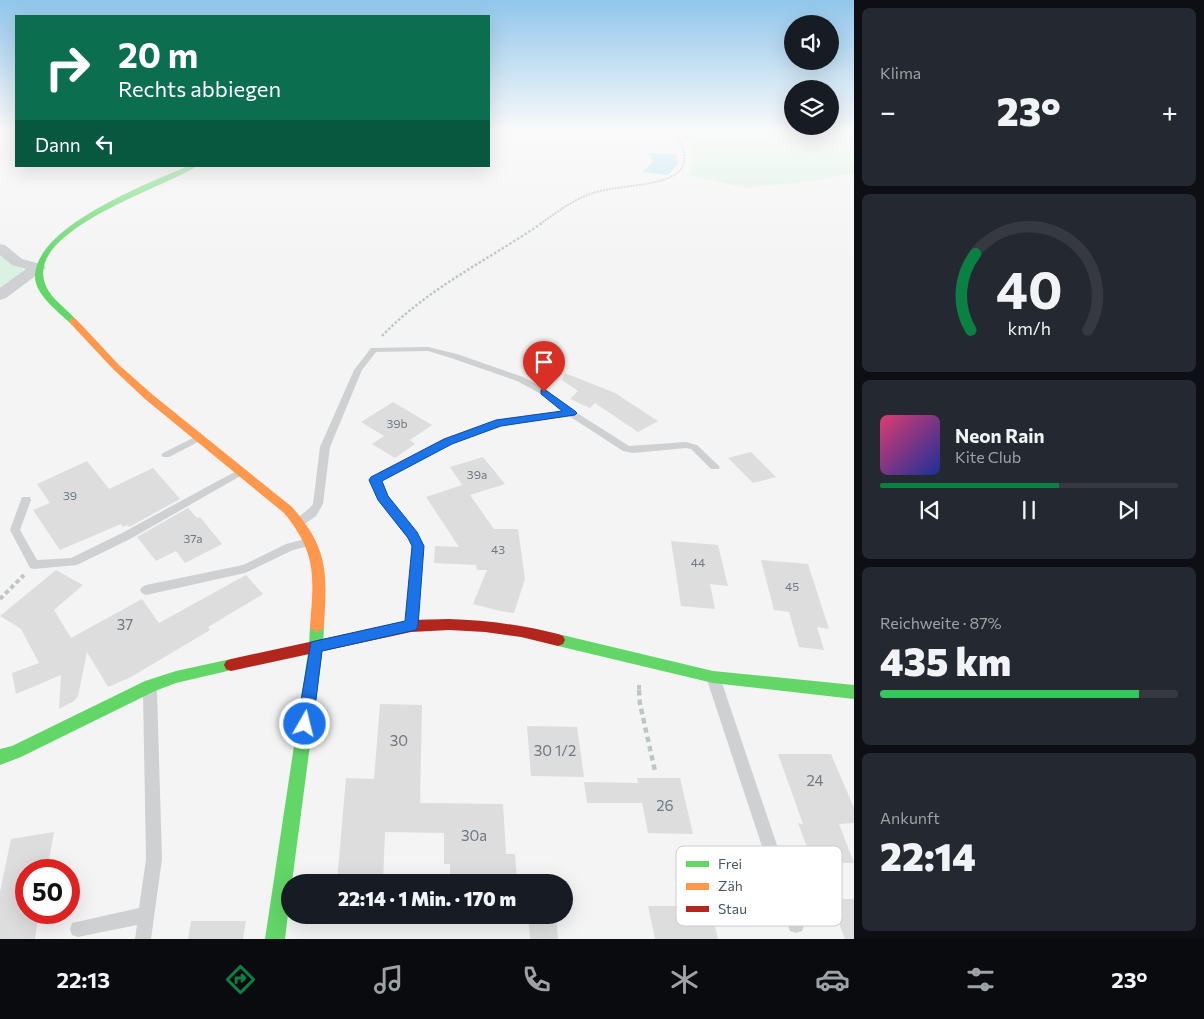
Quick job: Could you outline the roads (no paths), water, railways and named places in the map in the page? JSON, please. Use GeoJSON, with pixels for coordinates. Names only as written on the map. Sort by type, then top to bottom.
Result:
{"type":"FeatureCollection","features":[{"type":"Feature","properties":{"kind":"main road"},"geometry":{"type":"LineString","coordinates":[[178,174],[82,220],[56,238],[45,253],[39,268],[39,278],[56,303],[128,378],[288,510],[300,522],[312,541],[319,564],[320,575],[316,646],[275,939]]}},
{"type":"Feature","properties":{"kind":"main road"},"geometry":{"type":"LineString","coordinates":[[0,757],[15,752],[150,686],[176,677],[411,626],[440,623],[510,628],[713,677],[854,692]]}},
{"type":"Feature","properties":{"kind":"street"},"geometry":{"type":"LineString","coordinates":[[0,248],[18,262],[39,268]]}},
{"type":"Feature","properties":{"kind":"street"},"geometry":{"type":"LineString","coordinates":[[0,295],[39,268]]}},
{"type":"Feature","properties":{"kind":"lane"},"geometry":{"type":"LineString","coordinates":[[300,522],[312,513],[318,504],[325,447],[358,370],[374,350],[428,350],[486,366],[520,379],[544,392],[626,449],[634,450],[686,445],[694,447],[715,467]]}},
{"type":"Feature","properties":{"kind":"lane"},"geometry":{"type":"LineString","coordinates":[[411,626],[418,546],[413,536],[382,497],[375,480],[448,442],[500,423],[572,413]]}},
{"type":"Feature","properties":{"kind":"lane"},"geometry":{"type":"LineString","coordinates":[[166,456],[199,438]]}},
{"type":"Feature","properties":{"kind":"lane"},"geometry":{"type":"LineString","coordinates":[[26,500],[15,530],[34,565],[73,562],[126,536],[240,471]]}},
{"type":"Feature","properties":{"kind":"lane"},"geometry":{"type":"LineString","coordinates":[[146,590],[245,570],[290,547],[312,541]]}},
{"type":"Feature","properties":{"kind":"lane"},"geometry":{"type":"LineString","coordinates":[[713,677],[770,846]]}},
{"type":"Feature","properties":{"kind":"lane"},"geometry":{"type":"LineString","coordinates":[[143,939],[154,859],[150,686]]}},
{"type":"Feature","properties":{"kind":"lane"},"geometry":{"type":"LineString","coordinates":[[78,929],[146,915]]}}]}
